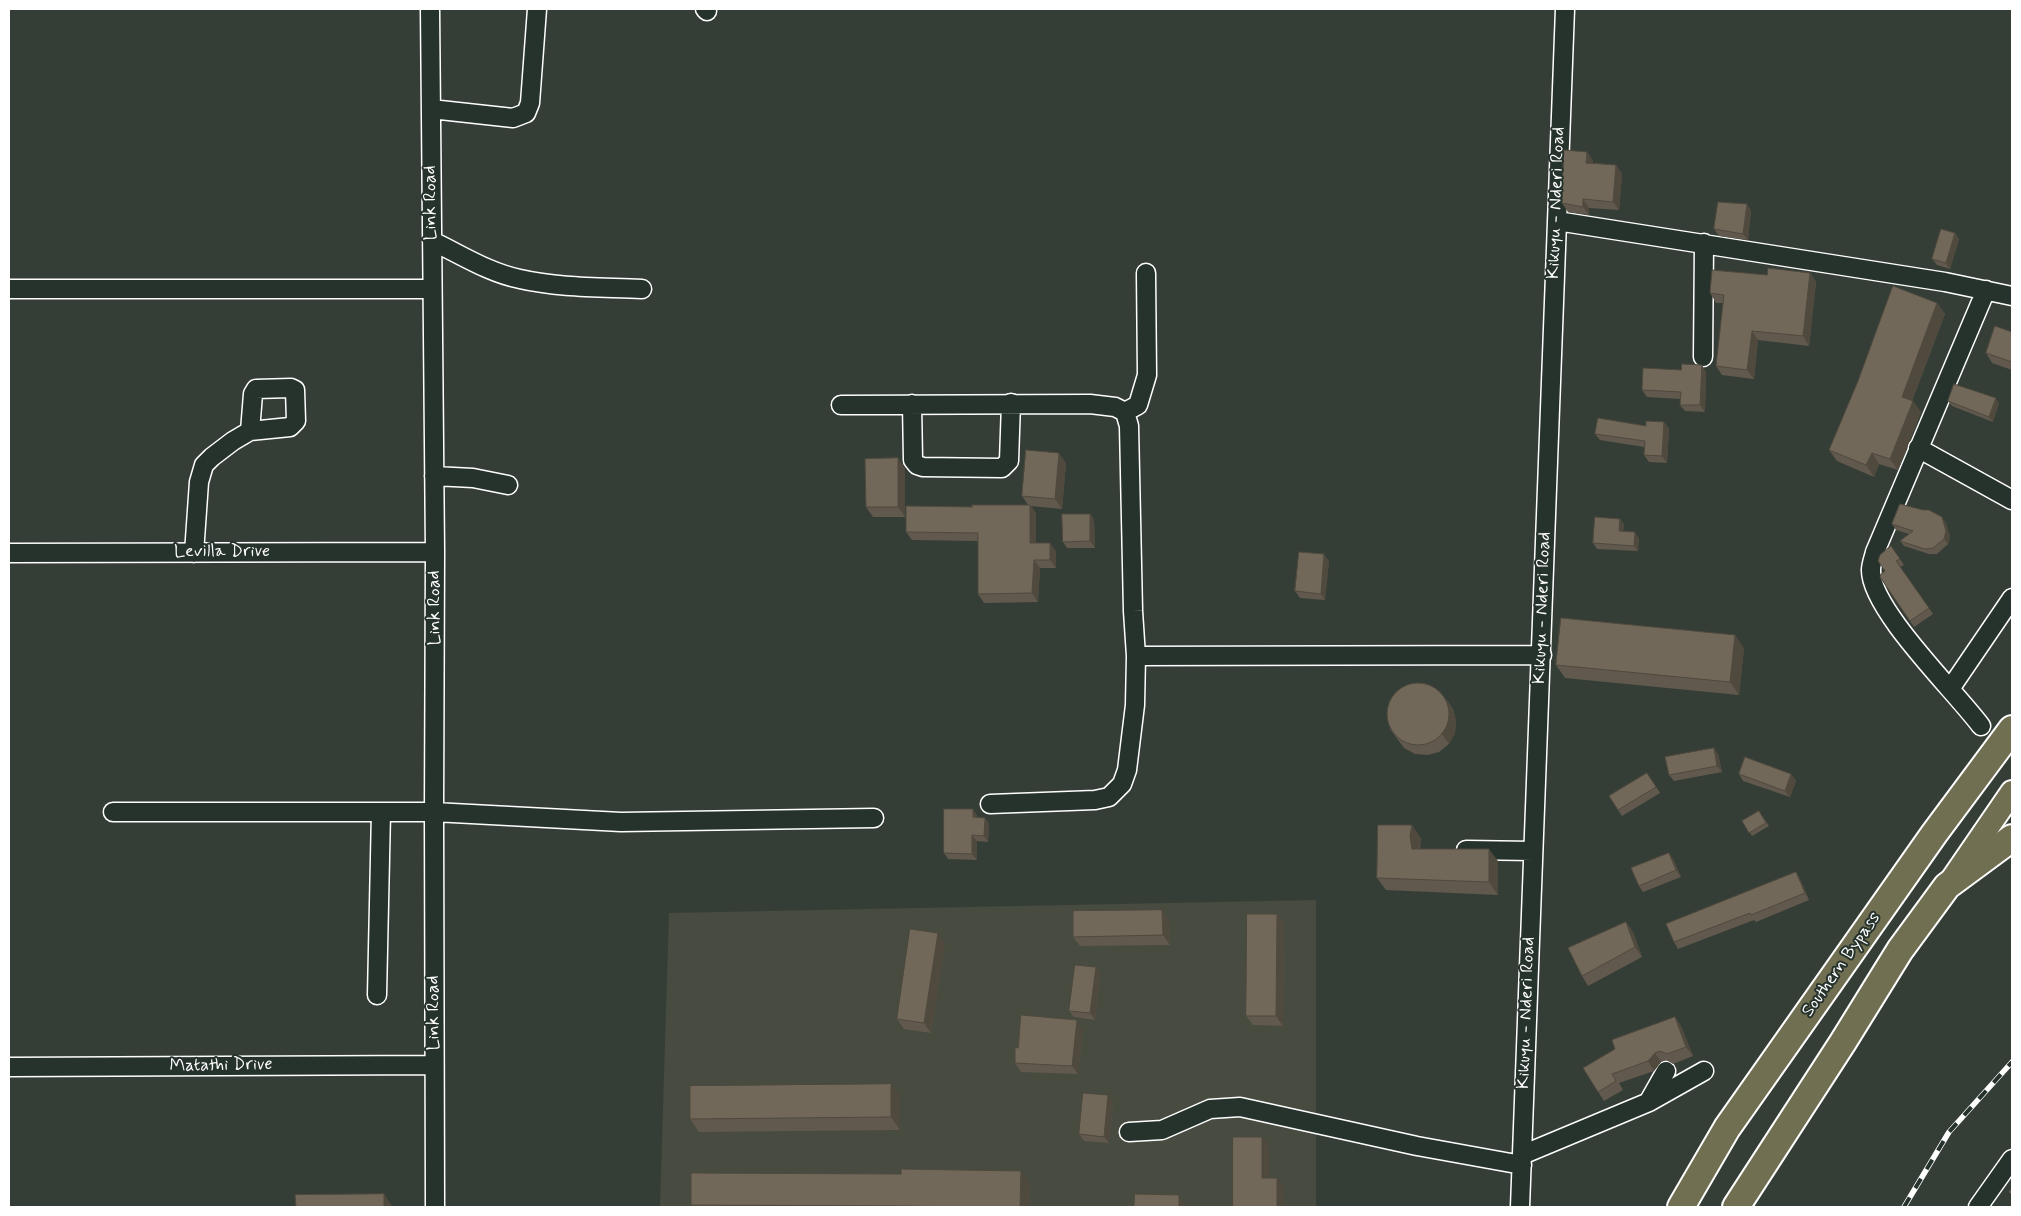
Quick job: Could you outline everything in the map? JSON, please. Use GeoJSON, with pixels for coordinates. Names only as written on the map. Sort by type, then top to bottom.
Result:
{"type":"FeatureCollection","features":[{"type":"Feature","properties":{"kind":"highway","name":"Southern Bypass"},"geometry":{"type":"LineString","coordinates":[[1681,1207],[1727,1128],[1934,834],[2012,729]]}},
{"type":"Feature","properties":{"kind":"highway"},"geometry":{"type":"LineString","coordinates":[[1736,1207],[1844,1042],[1900,950],[1947,886],[2012,838]]}},
{"type":"Feature","properties":{"kind":"highway"},"geometry":{"type":"LineString","coordinates":[[1663,1207],[1727,1128]]}},
{"type":"Feature","properties":{"kind":"main road"},"geometry":{"type":"LineString","coordinates":[[1947,886],[2012,792]]}},
{"type":"Feature","properties":{"kind":"street","name":"Link Road"},"geometry":{"type":"LineString","coordinates":[[430,9],[431,290],[435,552],[435,1207]]}},
{"type":"Feature","properties":{"kind":"street"},"geometry":{"type":"LineString","coordinates":[[431,109],[513,118],[526,113],[530,103],[537,9]]}},
{"type":"Feature","properties":{"kind":"street","name":"Kikuyu - Nderi Road"},"geometry":{"type":"LineString","coordinates":[[1520,1207],[1565,9]]}},
{"type":"Feature","properties":{"kind":"street"},"geometry":{"type":"LineString","coordinates":[[1557,221],[1945,282],[2012,296]]}},
{"type":"Feature","properties":{"kind":"street"},"geometry":{"type":"LineString","coordinates":[[432,240],[496,272],[518,279],[551,284],[642,289]]}},
{"type":"Feature","properties":{"kind":"street"},"geometry":{"type":"LineString","coordinates":[[1703,357],[1704,243]]}},
{"type":"Feature","properties":{"kind":"street"},"geometry":{"type":"LineString","coordinates":[[1125,412],[1138,405],[1147,375],[1146,273]]}},
{"type":"Feature","properties":{"kind":"street"},"geometry":{"type":"LineString","coordinates":[[9,289],[431,290]]}},
{"type":"Feature","properties":{"kind":"street"},"geometry":{"type":"LineString","coordinates":[[1981,726],[1904,636],[1882,602],[1871,571],[1875,552],[1986,290]]}},
{"type":"Feature","properties":{"kind":"street"},"geometry":{"type":"LineString","coordinates":[[912,404],[913,460],[917,465],[923,467],[1002,468],[1009,462],[1011,403]]}},
{"type":"Feature","properties":{"kind":"street"},"geometry":{"type":"LineString","coordinates":[[841,405],[1090,404],[1115,407],[1125,412],[1129,426],[1133,611],[1136,656],[1135,705],[1127,770],[1122,784],[1109,797],[1095,800],[990,804]]}},
{"type":"Feature","properties":{"kind":"street"},"geometry":{"type":"LineString","coordinates":[[194,552],[199,482],[204,466],[212,457],[233,441],[250,431]]}},
{"type":"Feature","properties":{"kind":"street"},"geometry":{"type":"LineString","coordinates":[[1918,448],[2012,500]]}},
{"type":"Feature","properties":{"kind":"street"},"geometry":{"type":"LineString","coordinates":[[434,476],[474,478],[508,485]]}},
{"type":"Feature","properties":{"kind":"street","name":"Levilla Drive"},"geometry":{"type":"LineString","coordinates":[[9,553],[435,552]]}},
{"type":"Feature","properties":{"kind":"street"},"geometry":{"type":"LineString","coordinates":[[1950,689],[2012,598]]}},
{"type":"Feature","properties":{"kind":"street"},"geometry":{"type":"LineString","coordinates":[[1136,656],[1542,655]]}},
{"type":"Feature","properties":{"kind":"street"},"geometry":{"type":"LineString","coordinates":[[112,812],[434,812],[622,822],[874,818]]}},
{"type":"Feature","properties":{"kind":"street"},"geometry":{"type":"LineString","coordinates":[[377,995],[381,812]]}},
{"type":"Feature","properties":{"kind":"street"},"geometry":{"type":"LineString","coordinates":[[1448,850],[1533,851]]}},
{"type":"Feature","properties":{"kind":"street","name":"Matathi Drive"},"geometry":{"type":"LineString","coordinates":[[9,1067],[434,1065]]}},
{"type":"Feature","properties":{"kind":"street"},"geometry":{"type":"LineString","coordinates":[[1649,1102],[1666,1071]]}},
{"type":"Feature","properties":{"kind":"street"},"geometry":{"type":"LineString","coordinates":[[1130,1132],[1162,1130],[1210,1109],[1240,1107],[1417,1146],[1522,1160],[1649,1102],[1704,1071]]}},
{"type":"Feature","properties":{"kind":"street"},"geometry":{"type":"LineString","coordinates":[[1978,1207],[2012,1159]]}},
{"type":"Feature","properties":{"kind":"shaded area"},"geometry":{"type":"Polygon","coordinates":[[[1316,900],[1316,1207],[660,1207],[669,913],[1316,900]]]}},
{"type":"Feature","properties":{"kind":"building"},"geometry":{"type":"Polygon","coordinates":[[[1564,150],[1587,152],[1586,163],[1616,165],[1613,202],[1583,199],[1583,207],[1562,203],[1564,150]]]}},
{"type":"Feature","properties":{"kind":"building"},"geometry":{"type":"Polygon","coordinates":[[[1718,202],[1747,204],[1743,234],[1714,229],[1718,202]]]}},
{"type":"Feature","properties":{"kind":"building"},"geometry":{"type":"Polygon","coordinates":[[[1941,229],[1955,233],[1946,263],[1932,259],[1941,229]]]}},
{"type":"Feature","properties":{"kind":"building"},"geometry":{"type":"Polygon","coordinates":[[[1768,268],[1810,273],[1803,336],[1752,331],[1747,370],[1716,366],[1724,295],[1710,293],[1712,270],[1767,275],[1768,268]]]}},
{"type":"Feature","properties":{"kind":"building"},"geometry":{"type":"Polygon","coordinates":[[[1893,286],[1937,303],[1902,397],[1913,401],[1890,459],[1872,453],[1866,465],[1829,450],[1858,381],[1893,286]]]}},
{"type":"Feature","properties":{"kind":"building"},"geometry":{"type":"Polygon","coordinates":[[[1995,326],[2012,332],[2012,362],[1986,353],[1995,326]]]}},
{"type":"Feature","properties":{"kind":"building"},"geometry":{"type":"Polygon","coordinates":[[[1682,364],[1702,365],[1700,405],[1680,405],[1681,392],[1642,390],[1643,368],[1681,370],[1682,364]]]}},
{"type":"Feature","properties":{"kind":"building"},"geometry":{"type":"Polygon","coordinates":[[[1954,384],[1996,398],[1989,417],[1948,401],[1954,384]]]}},
{"type":"Feature","properties":{"kind":"building"},"geometry":{"type":"Polygon","coordinates":[[[1598,418],[1646,426],[1646,421],[1664,422],[1662,456],[1644,455],[1645,441],[1595,434],[1598,418]]]}},
{"type":"Feature","properties":{"kind":"building"},"geometry":{"type":"Polygon","coordinates":[[[1026,450],[1059,453],[1055,499],[1022,496],[1026,450]]]}},
{"type":"Feature","properties":{"kind":"building"},"geometry":{"type":"Polygon","coordinates":[[[898,458],[898,507],[866,507],[865,459],[898,458]]]}},
{"type":"Feature","properties":{"kind":"building"},"geometry":{"type":"Polygon","coordinates":[[[1900,504],[1929,510],[1942,517],[1946,531],[1944,539],[1933,548],[1925,549],[1900,541],[1913,531],[1892,524],[1900,504]]]}},
{"type":"Feature","properties":{"kind":"building"},"geometry":{"type":"Polygon","coordinates":[[[972,505],[1030,505],[1030,543],[1050,543],[1050,560],[1034,560],[1032,593],[978,594],[978,533],[906,532],[906,506],[972,507],[972,505]]]}},
{"type":"Feature","properties":{"kind":"building"},"geometry":{"type":"Polygon","coordinates":[[[1062,514],[1090,514],[1090,541],[1063,542],[1062,514]]]}},
{"type":"Feature","properties":{"kind":"building"},"geometry":{"type":"Polygon","coordinates":[[[1595,517],[1620,519],[1619,531],[1635,532],[1634,546],[1593,543],[1595,517]]]}},
{"type":"Feature","properties":{"kind":"building"},"geometry":{"type":"Polygon","coordinates":[[[1891,546],[1900,559],[1896,561],[1929,608],[1910,621],[1880,577],[1885,571],[1878,561],[1880,555],[1891,546]]]}},
{"type":"Feature","properties":{"kind":"building"},"geometry":{"type":"Polygon","coordinates":[[[1299,552],[1324,554],[1321,594],[1295,591],[1299,552]]]}},
{"type":"Feature","properties":{"kind":"building"},"geometry":{"type":"Polygon","coordinates":[[[1561,618],[1735,635],[1730,682],[1556,665],[1561,618]]]}},
{"type":"Feature","properties":{"kind":"building"},"geometry":{"type":"Polygon","coordinates":[[[1412,683],[1424,683],[1440,692],[1447,702],[1449,714],[1447,726],[1440,736],[1424,745],[1412,745],[1401,740],[1392,731],[1387,720],[1387,708],[1392,697],[1401,688],[1412,683]]]}},
{"type":"Feature","properties":{"kind":"building"},"geometry":{"type":"Polygon","coordinates":[[[1714,748],[1717,766],[1669,775],[1665,757],[1714,748]]]}},
{"type":"Feature","properties":{"kind":"building"},"geometry":{"type":"Polygon","coordinates":[[[1745,757],[1791,774],[1785,791],[1739,774],[1745,757]]]}},
{"type":"Feature","properties":{"kind":"building"},"geometry":{"type":"Polygon","coordinates":[[[1647,773],[1656,787],[1618,810],[1609,796],[1647,773]]]}},
{"type":"Feature","properties":{"kind":"building"},"geometry":{"type":"Polygon","coordinates":[[[944,809],[973,809],[973,817],[985,818],[984,836],[972,835],[972,854],[944,853],[944,809]]]}},
{"type":"Feature","properties":{"kind":"building"},"geometry":{"type":"Polygon","coordinates":[[[1759,811],[1766,823],[1749,833],[1742,821],[1759,811]]]}},
{"type":"Feature","properties":{"kind":"building"},"geometry":{"type":"Polygon","coordinates":[[[1378,825],[1412,825],[1410,836],[1412,849],[1489,849],[1489,882],[1377,878],[1378,825]]]}},
{"type":"Feature","properties":{"kind":"building"},"geometry":{"type":"Polygon","coordinates":[[[1669,853],[1676,870],[1639,886],[1631,868],[1669,853]]]}},
{"type":"Feature","properties":{"kind":"building"},"geometry":{"type":"Polygon","coordinates":[[[1796,872],[1805,893],[1751,915],[1750,913],[1674,942],[1666,924],[1796,872]]]}},
{"type":"Feature","properties":{"kind":"building"},"geometry":{"type":"Polygon","coordinates":[[[1162,910],[1163,935],[1073,937],[1073,911],[1162,910]]]}},
{"type":"Feature","properties":{"kind":"building"},"geometry":{"type":"Polygon","coordinates":[[[1247,914],[1277,914],[1276,1016],[1246,1016],[1247,914]]]}},
{"type":"Feature","properties":{"kind":"building"},"geometry":{"type":"Polygon","coordinates":[[[1626,922],[1635,947],[1582,976],[1568,948],[1626,922]]]}},
{"type":"Feature","properties":{"kind":"building"},"geometry":{"type":"Polygon","coordinates":[[[910,929],[938,933],[924,1023],[897,1019],[910,929]]]}},
{"type":"Feature","properties":{"kind":"building"},"geometry":{"type":"Polygon","coordinates":[[[1075,965],[1096,967],[1090,1013],[1069,1011],[1075,965]]]}},
{"type":"Feature","properties":{"kind":"building"},"geometry":{"type":"Polygon","coordinates":[[[1021,1015],[1077,1020],[1072,1066],[1015,1063],[1015,1047],[1018,1048],[1021,1015]]]}},
{"type":"Feature","properties":{"kind":"building"},"geometry":{"type":"Polygon","coordinates":[[[1675,1017],[1686,1047],[1667,1054],[1660,1051],[1655,1053],[1648,1061],[1612,1074],[1616,1081],[1598,1092],[1583,1068],[1615,1049],[1612,1040],[1675,1017]]]}},
{"type":"Feature","properties":{"kind":"building"},"geometry":{"type":"Polygon","coordinates":[[[891,1084],[891,1117],[690,1119],[690,1086],[891,1084]]]}},
{"type":"Feature","properties":{"kind":"building"},"geometry":{"type":"Polygon","coordinates":[[[1083,1093],[1108,1095],[1104,1137],[1079,1134],[1083,1093]]]}},
{"type":"Feature","properties":{"kind":"building"},"geometry":{"type":"Polygon","coordinates":[[[1233,1137],[1262,1137],[1262,1178],[1277,1178],[1277,1207],[1233,1207],[1233,1137]]]}},
{"type":"Feature","properties":{"kind":"building"},"geometry":{"type":"Polygon","coordinates":[[[901,1169],[1021,1171],[1020,1207],[691,1205],[691,1173],[901,1174],[901,1169]]]}},
{"type":"Feature","properties":{"kind":"building"},"geometry":{"type":"Polygon","coordinates":[[[384,1194],[384,1207],[296,1207],[295,1195],[384,1194]]]}},
{"type":"Feature","properties":{"kind":"building"},"geometry":{"type":"Polygon","coordinates":[[[1135,1194],[1179,1195],[1179,1207],[1134,1207],[1135,1194]]]}},
{"type":"Feature","properties":{"kind":"railway"},"geometry":{"type":"LineString","coordinates":[[1904,1207],[1949,1132],[2012,1062]]}}]}
